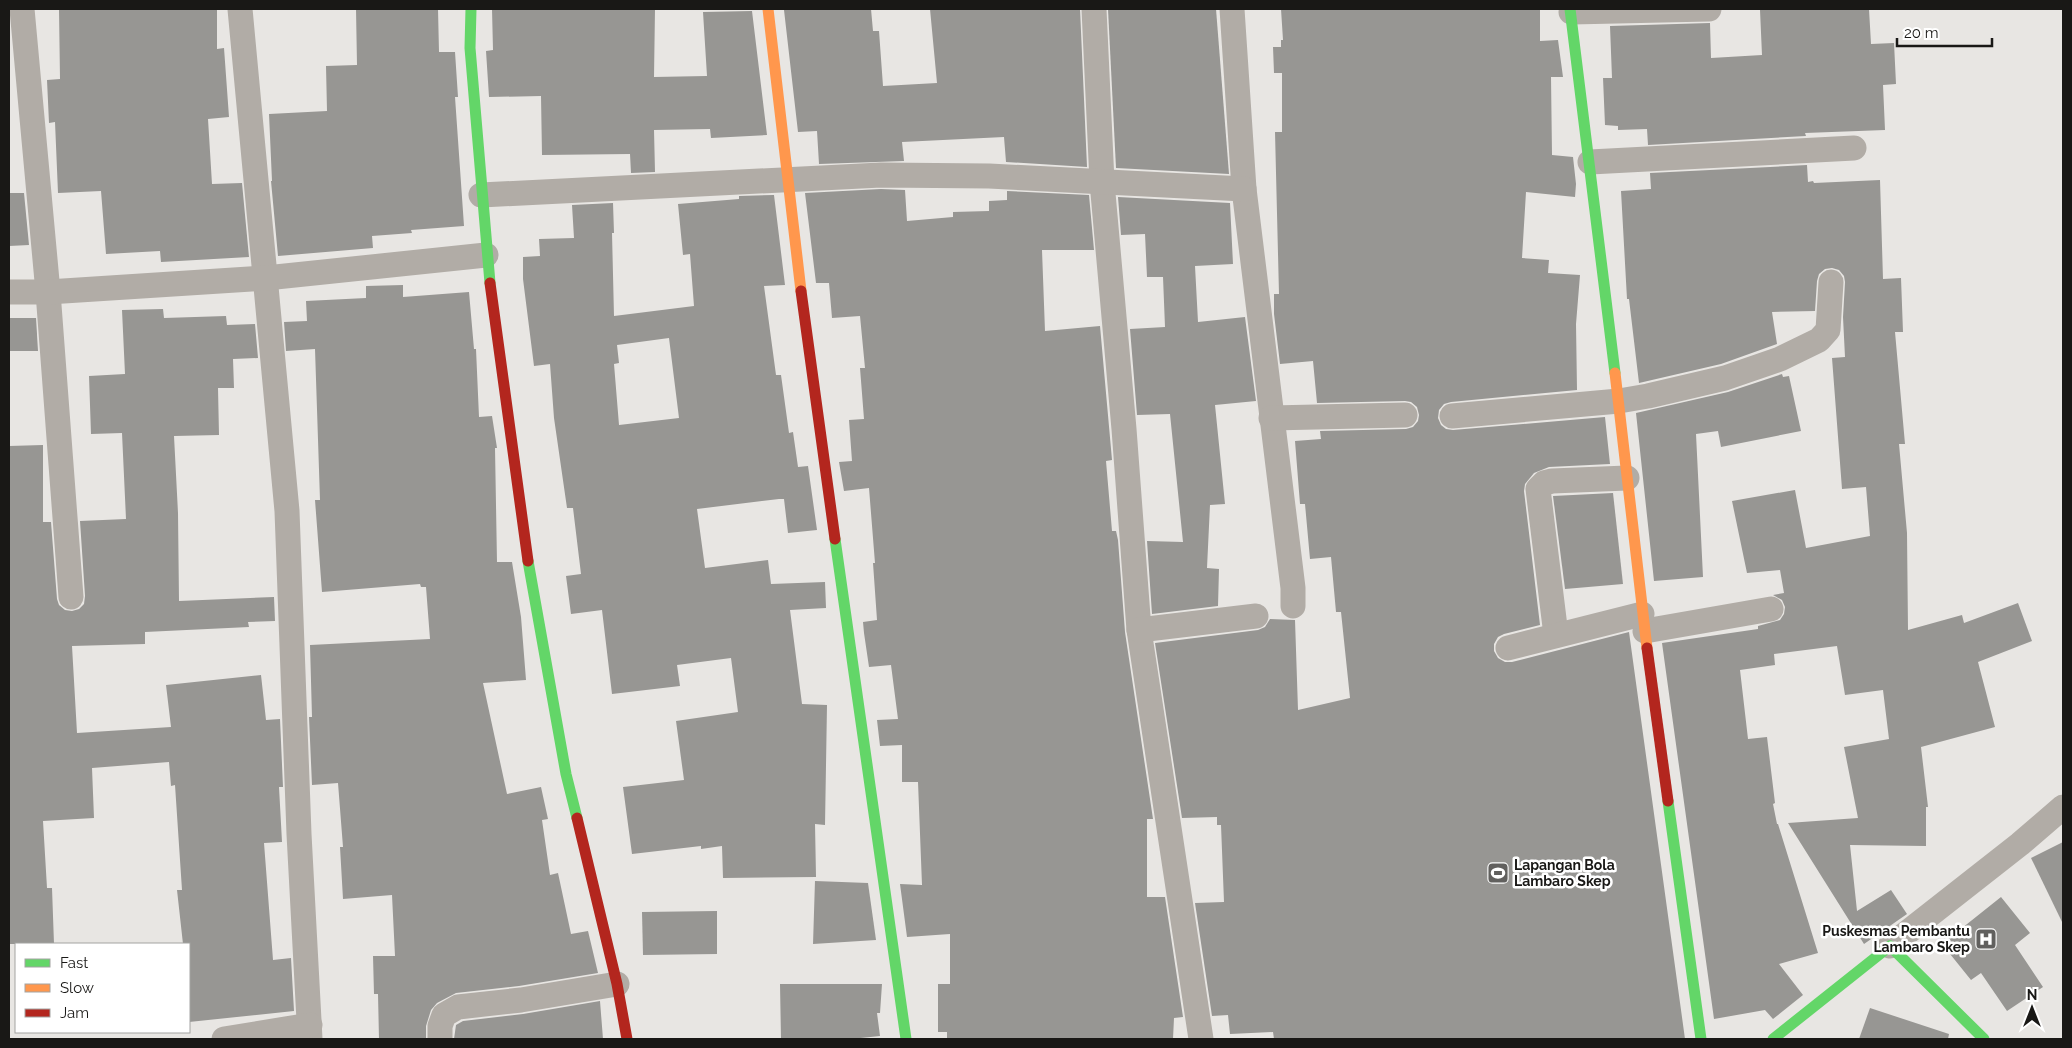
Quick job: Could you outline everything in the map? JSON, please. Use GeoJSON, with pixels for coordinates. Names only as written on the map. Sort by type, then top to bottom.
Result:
{"type":"FeatureCollection","features":[{"type":"Feature","properties":{"kind":"street"},"geometry":{"type":"LineString","coordinates":[[22,9],[48,292],[71,597]]}},
{"type":"Feature","properties":{"kind":"street"},"geometry":{"type":"LineString","coordinates":[[224,1039],[310,1032],[299,834],[287,511],[240,9]]}},
{"type":"Feature","properties":{"kind":"street"},"geometry":{"type":"LineString","coordinates":[[471,9],[470,48],[486,255],[529,571],[566,774],[617,984],[628,1039]]}},
{"type":"Feature","properties":{"kind":"street"},"geometry":{"type":"LineString","coordinates":[[768,9],[786,179],[810,367],[906,1039]]}},
{"type":"Feature","properties":{"kind":"street"},"geometry":{"type":"LineString","coordinates":[[1094,9],[1102,182],[1124,429],[1139,630],[1201,1039]]}},
{"type":"Feature","properties":{"kind":"street"},"geometry":{"type":"LineString","coordinates":[[1232,9],[1244,189],[1270,418],[1293,588],[1293,606]]}},
{"type":"Feature","properties":{"kind":"street"},"geometry":{"type":"LineString","coordinates":[[1701,1039],[1644,622],[1571,10],[1709,9]]}},
{"type":"Feature","properties":{"kind":"street"},"geometry":{"type":"LineString","coordinates":[[1590,162],[1854,148]]}},
{"type":"Feature","properties":{"kind":"street"},"geometry":{"type":"LineString","coordinates":[[481,195],[882,174],[989,176],[1244,189]]}},
{"type":"Feature","properties":{"kind":"street"},"geometry":{"type":"LineString","coordinates":[[9,292],[48,292],[266,278],[486,255]]}},
{"type":"Feature","properties":{"kind":"street"},"geometry":{"type":"LineString","coordinates":[[1452,416],[1619,401],[1725,378],[1780,360],[1819,340],[1828,330],[1831,282]]}},
{"type":"Feature","properties":{"kind":"street"},"geometry":{"type":"LineString","coordinates":[[1270,418],[1406,414]]}},
{"type":"Feature","properties":{"kind":"street"},"geometry":{"type":"LineString","coordinates":[[1556,635],[1538,489],[1544,483],[1552,481],[1627,478]]}},
{"type":"Feature","properties":{"kind":"street"},"geometry":{"type":"LineString","coordinates":[[1508,648],[1556,635],[1644,622],[1771,609]]}},
{"type":"Feature","properties":{"kind":"street"},"geometry":{"type":"LineString","coordinates":[[1139,630],[1256,616]]}},
{"type":"Feature","properties":{"kind":"street"},"geometry":{"type":"LineString","coordinates":[[1773,1039],[1795,1031],[1890,946],[2020,844],[2063,807]]}},
{"type":"Feature","properties":{"kind":"street"},"geometry":{"type":"LineString","coordinates":[[1890,946],[1984,1039]]}},
{"type":"Feature","properties":{"kind":"street"},"geometry":{"type":"LineString","coordinates":[[440,1039],[440,1026],[444,1015],[458,1007],[521,1000],[617,984]]}},
{"type":"Feature","properties":{"kind":"building"},"geometry":{"type":"Polygon","coordinates":[[[59,9],[217,9],[217,49],[224,48],[229,117],[208,119],[212,184],[242,183],[249,257],[161,262],[160,251],[106,254],[101,191],[58,193],[55,122],[49,123],[47,80],[60,79],[59,9]]]}},
{"type":"Feature","properties":{"kind":"building"},"geometry":{"type":"Polygon","coordinates":[[[356,9],[438,9],[439,52],[455,52],[458,97],[455,97],[464,226],[411,230],[412,233],[372,236],[373,248],[278,256],[271,181],[269,114],[327,111],[326,66],[357,65],[356,9]]]}},
{"type":"Feature","properties":{"kind":"building"},"geometry":{"type":"Polygon","coordinates":[[[492,9],[655,9],[654,77],[707,76],[703,12],[752,11],[767,135],[711,138],[710,129],[654,130],[655,172],[631,173],[630,154],[542,155],[541,96],[489,97],[486,51],[493,50],[492,9]]]}},
{"type":"Feature","properties":{"kind":"building"},"geometry":{"type":"Polygon","coordinates":[[[871,9],[873,31],[879,31],[883,86],[937,83],[930,9],[1080,9],[1087,167],[1006,162],[1004,137],[902,142],[904,161],[819,164],[817,131],[798,132],[784,10],[871,9]]]}},
{"type":"Feature","properties":{"kind":"building"},"geometry":{"type":"Polygon","coordinates":[[[1108,9],[1216,9],[1229,174],[1116,168],[1108,9]]]}},
{"type":"Feature","properties":{"kind":"building"},"geometry":{"type":"Polygon","coordinates":[[[1281,9],[1540,9],[1540,41],[1558,40],[1563,77],[1551,77],[1552,155],[1573,157],[1576,184],[1575,197],[1526,192],[1522,258],[1549,260],[1548,273],[1580,275],[1576,324],[1577,390],[1451,402],[1444,404],[1439,410],[1438,418],[1441,425],[1446,429],[1453,430],[1605,417],[1610,464],[1549,467],[1534,473],[1525,484],[1524,491],[1540,625],[1498,637],[1494,644],[1494,651],[1498,658],[1505,662],[1512,662],[1629,632],[1685,1039],[1274,1039],[1273,1032],[1230,1034],[1228,1015],[1212,1016],[1195,903],[1224,902],[1221,825],[1217,825],[1217,817],[1182,818],[1155,643],[1258,630],[1265,627],[1270,619],[1295,620],[1298,710],[1350,698],[1341,612],[1336,612],[1331,557],[1310,559],[1305,504],[1300,504],[1295,441],[1321,439],[1320,431],[1406,429],[1413,427],[1418,421],[1419,415],[1417,407],[1411,402],[1405,401],[1317,403],[1313,361],[1280,364],[1274,314],[1274,294],[1279,294],[1275,132],[1282,132],[1282,73],[1274,73],[1273,47],[1281,47],[1281,40],[1283,40],[1281,9]]]}},
{"type":"Feature","properties":{"kind":"building"},"geometry":{"type":"Polygon","coordinates":[[[1869,9],[1871,44],[1894,43],[1896,84],[1883,85],[1885,130],[1805,133],[1806,136],[1648,145],[1647,129],[1618,130],[1618,126],[1605,125],[1603,78],[1612,78],[1610,26],[1710,23],[1711,58],[1762,55],[1760,10],[1869,9]]]}},
{"type":"Feature","properties":{"kind":"building"},"geometry":{"type":"Polygon","coordinates":[[[1807,165],[1808,182],[1880,180],[1883,279],[1901,278],[1903,332],[1895,332],[1905,444],[1899,444],[1907,533],[1908,630],[1962,615],[1964,623],[2018,603],[2032,641],[1978,662],[1995,727],[1921,747],[1928,807],[1926,807],[1926,846],[1850,845],[1857,911],[1891,890],[1907,914],[1864,944],[1788,823],[1858,818],[1844,747],[1889,739],[1883,690],[1845,695],[1837,646],[1774,654],[1775,665],[1740,670],[1748,739],[1767,737],[1775,803],[1773,804],[1777,824],[1818,953],[1779,964],[1803,995],[1773,1019],[1765,1010],[1714,1019],[1662,643],[1758,629],[1758,626],[1780,620],[1784,614],[1785,607],[1782,600],[1773,595],[1784,593],[1780,570],[1747,573],[1732,501],[1795,490],[1806,548],[1870,536],[1866,487],[1842,489],[1832,358],[1845,357],[1843,317],[1845,282],[1844,276],[1839,270],[1825,269],[1819,274],[1817,281],[1815,311],[1772,312],[1777,344],[1721,364],[1639,383],[1629,299],[1627,299],[1621,191],[1651,189],[1650,173],[1807,165]]]}},
{"type":"Feature","properties":{"kind":"building"},"geometry":{"type":"Polygon","coordinates":[[[881,189],[905,190],[907,221],[953,217],[953,212],[989,211],[989,201],[1007,200],[1007,191],[1089,195],[1094,250],[1042,250],[1045,331],[1100,326],[1112,460],[1106,461],[1112,531],[1116,531],[1118,540],[1125,632],[1153,819],[1147,819],[1147,897],[1165,897],[1183,1017],[1174,1018],[1173,1039],[947,1039],[947,1032],[938,1032],[938,984],[950,984],[950,934],[907,937],[900,884],[922,885],[918,782],[902,782],[902,745],[880,746],[877,720],[898,719],[891,665],[869,667],[864,633],[863,622],[877,620],[869,488],[844,491],[839,462],[852,461],[849,420],[864,419],[860,368],[865,368],[860,316],[832,318],[829,283],[816,283],[805,193],[881,189]]]}},
{"type":"Feature","properties":{"kind":"building"},"geometry":{"type":"Polygon","coordinates":[[[9,193],[24,193],[29,245],[9,246],[9,193]]]}},
{"type":"Feature","properties":{"kind":"building"},"geometry":{"type":"Polygon","coordinates":[[[774,195],[785,285],[764,286],[776,375],[781,375],[789,433],[793,432],[798,467],[808,466],[817,530],[788,533],[784,499],[697,509],[705,568],[768,560],[771,584],[825,582],[826,608],[790,610],[802,704],[827,705],[825,825],[815,824],[816,877],[723,878],[722,846],[701,849],[701,846],[632,854],[623,787],[684,780],[676,721],[738,712],[731,658],[677,665],[680,686],[612,694],[602,610],[571,614],[566,576],[581,574],[573,508],[567,508],[554,418],[550,364],[534,366],[523,279],[523,257],[540,256],[539,239],[574,238],[572,205],[613,203],[614,316],[694,306],[690,254],[683,255],[678,204],[739,199],[739,196],[774,195]],[[669,338],[617,345],[619,363],[614,364],[619,425],[679,418],[669,338]]]}},
{"type":"Feature","properties":{"kind":"building"},"geometry":{"type":"Polygon","coordinates":[[[1118,197],[1230,203],[1233,264],[1195,266],[1198,322],[1245,317],[1256,401],[1215,405],[1225,504],[1210,505],[1207,568],[1219,569],[1218,606],[1152,614],[1147,541],[1183,542],[1170,414],[1137,415],[1130,329],[1165,327],[1163,277],[1147,277],[1145,234],[1121,235],[1118,197]]]}},
{"type":"Feature","properties":{"kind":"building"},"geometry":{"type":"Polygon","coordinates":[[[403,285],[403,297],[469,292],[474,349],[476,349],[479,417],[492,416],[497,448],[495,448],[497,562],[512,562],[521,617],[526,680],[483,683],[507,794],[541,787],[548,819],[542,820],[550,875],[558,873],[571,934],[588,931],[598,973],[519,986],[456,993],[437,1003],[431,1010],[426,1026],[426,1039],[379,1039],[378,994],[374,994],[373,956],[395,956],[392,895],[343,899],[340,847],[343,847],[338,783],[312,785],[309,717],[312,717],[310,645],[430,639],[426,587],[421,587],[420,584],[322,592],[315,500],[320,500],[315,349],[286,351],[284,322],[307,321],[306,301],[366,298],[366,286],[403,285]]]}},
{"type":"Feature","properties":{"kind":"building"},"geometry":{"type":"Polygon","coordinates":[[[163,309],[164,318],[226,316],[227,325],[255,324],[258,358],[233,359],[234,388],[218,388],[219,435],[174,436],[178,513],[179,601],[274,597],[275,621],[248,622],[249,627],[145,632],[145,644],[72,646],[77,733],[171,727],[166,685],[261,675],[266,720],[280,719],[283,787],[279,787],[282,842],[264,843],[273,960],[291,958],[294,1011],[190,1022],[190,943],[183,943],[177,890],[182,890],[175,785],[171,786],[169,762],[92,768],[94,818],[43,821],[47,888],[52,888],[54,943],[9,944],[9,446],[43,445],[43,522],[51,522],[57,599],[59,605],[65,610],[79,609],[84,604],[85,596],[80,521],[126,519],[122,433],[91,434],[89,376],[125,374],[122,310],[163,309]]]}},
{"type":"Feature","properties":{"kind":"building"},"geometry":{"type":"Polygon","coordinates":[[[9,318],[36,318],[38,351],[9,351],[9,318]]]}},
{"type":"Feature","properties":{"kind":"building"},"geometry":{"type":"Polygon","coordinates":[[[1782,374],[1783,377],[1789,376],[1801,431],[1721,447],[1718,431],[1696,434],[1703,577],[1654,581],[1636,413],[1728,392],[1782,374]]]}},
{"type":"Feature","properties":{"kind":"building"},"geometry":{"type":"Polygon","coordinates":[[[1613,493],[1623,584],[1565,589],[1553,496],[1613,493]]]}},
{"type":"Feature","properties":{"kind":"building"},"geometry":{"type":"Polygon","coordinates":[[[2063,842],[2063,924],[2031,858],[2063,842]]]}},
{"type":"Feature","properties":{"kind":"building"},"geometry":{"type":"Polygon","coordinates":[[[815,881],[868,883],[876,940],[813,944],[815,881]]]}},
{"type":"Feature","properties":{"kind":"building","name":"Puskesmas Pembantu Lambaro Skep"},"geometry":{"type":"Polygon","coordinates":[[[2001,897],[2030,933],[2015,945],[2043,987],[2007,1011],[1981,973],[1971,980],[1942,944],[2001,897]]]}},
{"type":"Feature","properties":{"kind":"building"},"geometry":{"type":"Polygon","coordinates":[[[717,911],[717,954],[643,955],[642,912],[717,911]]]}},
{"type":"Feature","properties":{"kind":"building"},"geometry":{"type":"Polygon","coordinates":[[[780,984],[882,984],[880,1013],[877,1013],[880,1036],[851,1039],[781,1039],[780,984]]]}},
{"type":"Feature","properties":{"kind":"building"},"geometry":{"type":"Polygon","coordinates":[[[600,1001],[603,1039],[454,1039],[456,1025],[463,1021],[523,1014],[600,1001]]]}},
{"type":"Feature","properties":{"kind":"building"},"geometry":{"type":"Polygon","coordinates":[[[1870,1008],[1949,1034],[1948,1039],[1859,1039],[1870,1008]]]}},
{"type":"Feature","properties":{"kind":"traffic: fast"},"geometry":{"type":"LineString","coordinates":[[471,9],[470,48],[490,283]]}},
{"type":"Feature","properties":{"kind":"traffic: fast"},"geometry":{"type":"LineString","coordinates":[[1570,9],[1615,373]]}},
{"type":"Feature","properties":{"kind":"traffic: fast"},"geometry":{"type":"LineString","coordinates":[[835,539],[906,1039]]}},
{"type":"Feature","properties":{"kind":"traffic: fast"},"geometry":{"type":"LineString","coordinates":[[528,561],[566,774],[577,818]]}},
{"type":"Feature","properties":{"kind":"traffic: fast"},"geometry":{"type":"LineString","coordinates":[[1668,801],[1701,1039]]}},
{"type":"Feature","properties":{"kind":"traffic: fast"},"geometry":{"type":"LineString","coordinates":[[1773,1039],[1890,946],[1984,1039]]}},
{"type":"Feature","properties":{"kind":"traffic: slow"},"geometry":{"type":"LineString","coordinates":[[768,9],[801,291]]}},
{"type":"Feature","properties":{"kind":"traffic: slow"},"geometry":{"type":"LineString","coordinates":[[1615,373],[1647,648]]}},
{"type":"Feature","properties":{"kind":"traffic: jam"},"geometry":{"type":"LineString","coordinates":[[490,283],[528,561]]}},
{"type":"Feature","properties":{"kind":"traffic: jam"},"geometry":{"type":"LineString","coordinates":[[801,291],[835,539]]}},
{"type":"Feature","properties":{"kind":"traffic: jam"},"geometry":{"type":"LineString","coordinates":[[1647,648],[1668,801]]}},
{"type":"Feature","properties":{"kind":"traffic: jam"},"geometry":{"type":"LineString","coordinates":[[577,818],[617,984],[627,1039]]}},
{"type":"Feature","properties":{"kind":"place","name":"Lapangan Bola Lambaro Skep"},"geometry":{"type":"Point","coordinates":[1498,873]}},
{"type":"Feature","properties":{"kind":"place","name":"Puskesmas Pembantu Lambaro Skep"},"geometry":{"type":"Point","coordinates":[1986,939]}}]}
